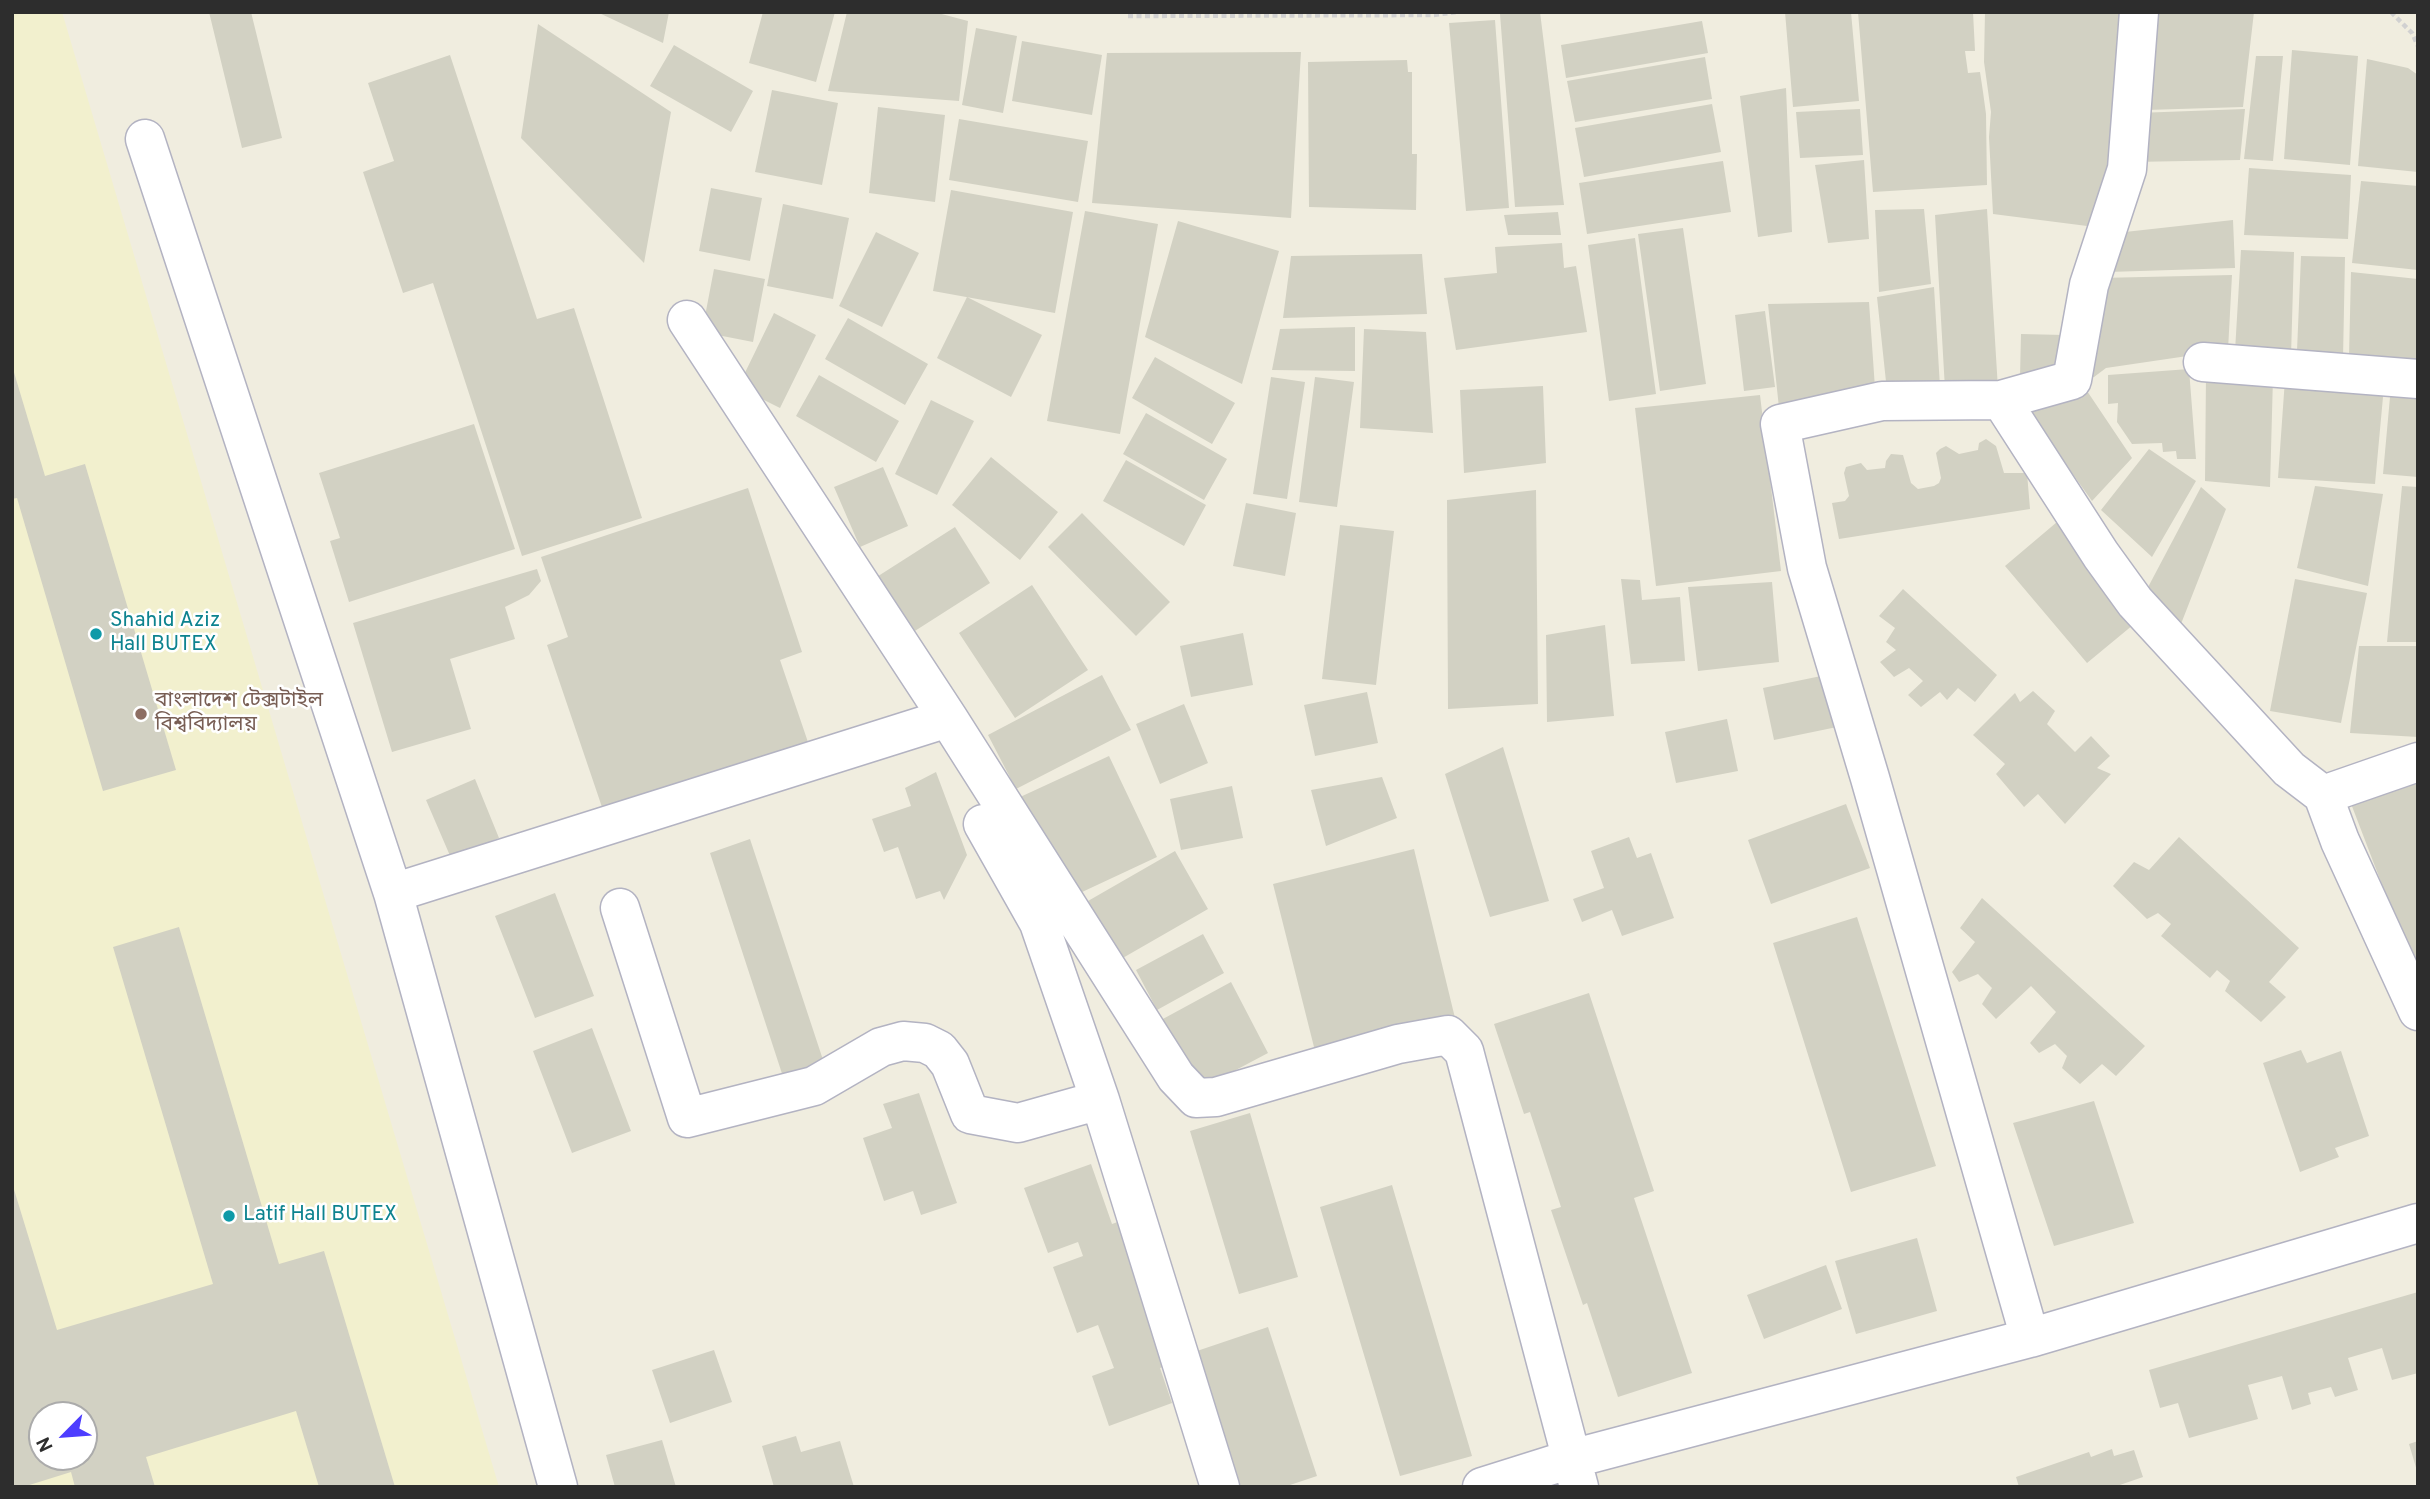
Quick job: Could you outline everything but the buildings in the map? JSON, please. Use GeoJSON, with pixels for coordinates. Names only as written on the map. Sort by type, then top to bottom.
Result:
{"type":"FeatureCollection","features":[{"type":"Feature","properties":{"kind":"street"},"geometry":{"type":"LineString","coordinates":[[2031,1338],[1807,568],[1780,424],[1882,401],[2001,400],[2072,380],[2089,285],[2127,169],[2139,12]]}},
{"type":"Feature","properties":{"kind":"street"},"geometry":{"type":"LineString","coordinates":[[145,139],[393,893],[558,1487]]}},
{"type":"Feature","properties":{"kind":"street"},"geometry":{"type":"LineString","coordinates":[[687,320],[948,718],[1176,1077],[1196,1098],[1216,1097],[1398,1044],[1448,1035],[1464,1051],[1575,1473]]}},
{"type":"Feature","properties":{"kind":"street"},"geometry":{"type":"LineString","coordinates":[[2203,362],[2418,379]]}},
{"type":"Feature","properties":{"kind":"street"},"geometry":{"type":"LineString","coordinates":[[2001,400],[2101,555],[2135,602],[2290,769],[2323,795],[2340,841],[2418,1011]]}},
{"type":"Feature","properties":{"kind":"street"},"geometry":{"type":"LineString","coordinates":[[393,893],[948,718]]}},
{"type":"Feature","properties":{"kind":"street"},"geometry":{"type":"LineString","coordinates":[[2323,795],[2418,762]]}},
{"type":"Feature","properties":{"kind":"street"},"geometry":{"type":"LineString","coordinates":[[983,824],[1039,923],[1100,1100],[1220,1487]]}},
{"type":"Feature","properties":{"kind":"street"},"geometry":{"type":"LineString","coordinates":[[620,908],[687,1118],[814,1086],[881,1047],[903,1041],[925,1043],[939,1050],[950,1064],[970,1114],[1017,1123],[1100,1100]]}},
{"type":"Feature","properties":{"kind":"street"},"geometry":{"type":"LineString","coordinates":[[1482,1487],[1575,1473],[2418,1223]]}},
{"type":"Feature","properties":{"kind":"path"},"geometry":{"type":"LineString","coordinates":[[1128,16],[1434,15],[1456,12]]}},
{"type":"Feature","properties":{"kind":"path"},"geometry":{"type":"LineString","coordinates":[[2391,12],[2412,33],[2418,46]]}},
{"type":"Feature","properties":{"kind":"shaded area","name":"বাংলাদেশ টেক্সটাইল বিশ্ববিদ্যালয়"},"geometry":{"type":"Polygon","coordinates":[[[12,12],[62,12],[499,1487],[12,1487],[12,12]]]}},
{"type":"Feature","properties":{"kind":"place","name":"Shahid Aziz Hall BUTEX"},"geometry":{"type":"Point","coordinates":[96,634]}},
{"type":"Feature","properties":{"kind":"place","name":"বাংলাদেশ টেক্সটাইল বিশ্ববিদ্যালয়"},"geometry":{"type":"Point","coordinates":[141,714]}},
{"type":"Feature","properties":{"kind":"place","name":"Latif Hall BUTEX"},"geometry":{"type":"Point","coordinates":[229,1216]}}]}
